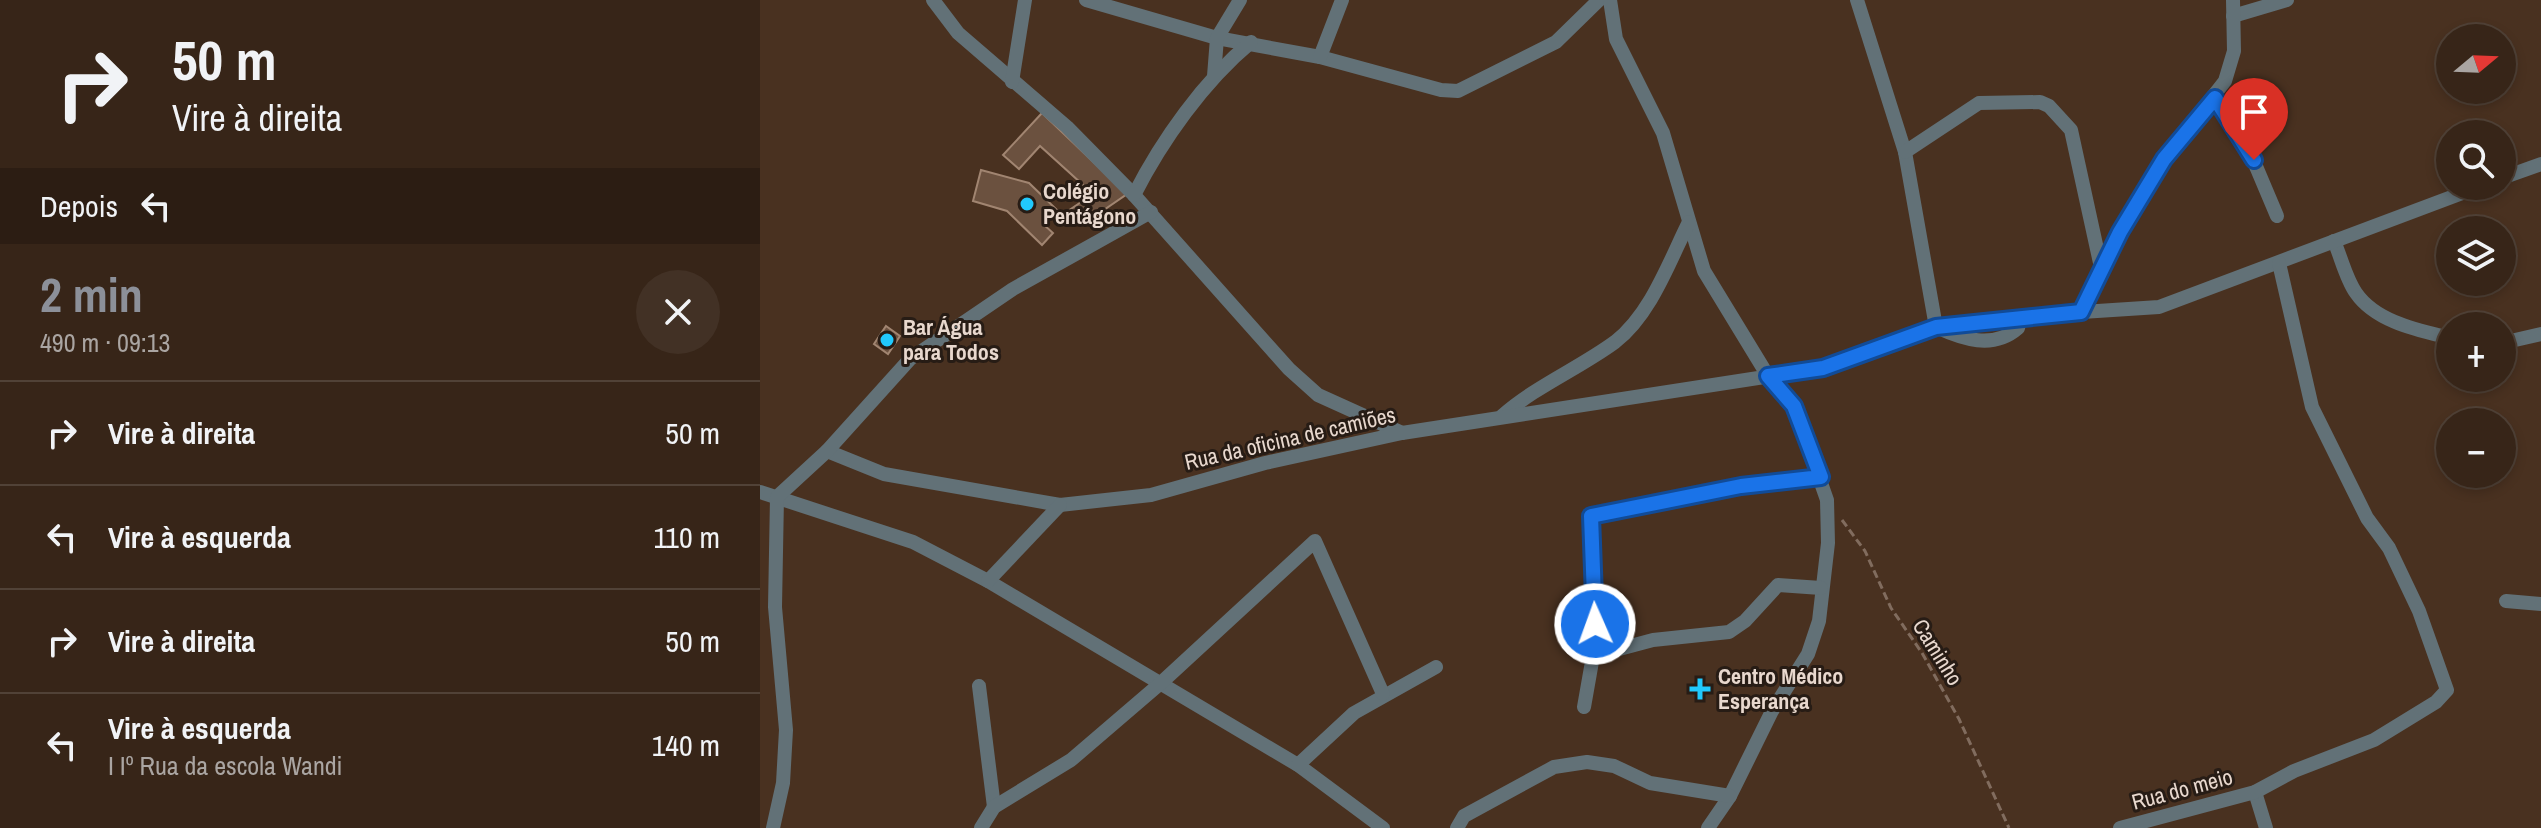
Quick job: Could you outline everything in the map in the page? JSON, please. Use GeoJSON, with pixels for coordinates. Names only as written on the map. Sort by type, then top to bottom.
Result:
{"type":"FeatureCollection","features":[{"type":"Feature","properties":{"kind":"street"},"geometry":{"type":"LineString","coordinates":[[933,0],[958,33],[1067,127],[1151,212],[1289,369],[1318,395],[1402,433]]}},
{"type":"Feature","properties":{"kind":"street"},"geometry":{"type":"LineString","coordinates":[[1012,82],[1025,0]]}},
{"type":"Feature","properties":{"kind":"street"},"geometry":{"type":"LineString","coordinates":[[1086,0],[1217,38],[1320,57],[1441,90],[1458,91],[1556,42],[1599,0]]}},
{"type":"Feature","properties":{"kind":"street"},"geometry":{"type":"LineString","coordinates":[[1214,76],[1217,38],[1240,0]]}},
{"type":"Feature","properties":{"kind":"street"},"geometry":{"type":"LineString","coordinates":[[1320,57],[1342,0]]}},
{"type":"Feature","properties":{"kind":"street"},"geometry":{"type":"LineString","coordinates":[[1610,0],[1616,39],[1663,133],[1704,271],[1768,376],[1794,406],[1827,500],[1828,543],[1819,621],[1808,654],[1772,711],[1730,796],[1708,828]]}},
{"type":"Feature","properties":{"kind":"street"},"geometry":{"type":"LineString","coordinates":[[1857,0],[1905,152],[1936,327],[2021,316],[2159,307],[2444,200]]}},
{"type":"Feature","properties":{"kind":"street"},"geometry":{"type":"LineString","coordinates":[[2081,312],[2120,232],[2164,159],[2215,98],[2225,81],[2234,51],[2233,8],[2287,0]]}},
{"type":"Feature","properties":{"kind":"street"},"geometry":{"type":"LineString","coordinates":[[1134,195],[1154,157],[1214,76],[1251,42]]}},
{"type":"Feature","properties":{"kind":"street"},"geometry":{"type":"LineString","coordinates":[[2215,98],[2247,145],[2277,216]]}},
{"type":"Feature","properties":{"kind":"street"},"geometry":{"type":"LineString","coordinates":[[1905,152],[1979,103],[2040,102],[2049,106],[2071,130],[2102,272]]}},
{"type":"Feature","properties":{"kind":"street"},"geometry":{"type":"LineString","coordinates":[[2516,173],[2541,164]]}},
{"type":"Feature","properties":{"kind":"street"},"geometry":{"type":"LineString","coordinates":[[773,828],[783,783],[786,730],[775,607],[777,497],[827,451],[910,359],[1013,289],[1151,212]]}},
{"type":"Feature","properties":{"kind":"street"},"geometry":{"type":"LineString","coordinates":[[1502,416],[1526,395],[1617,340],[1634,322],[1657,287],[1689,222]]}},
{"type":"Feature","properties":{"kind":"street"},"geometry":{"type":"LineString","coordinates":[[2334,241],[2355,293],[2369,306],[2404,327],[2436,335]]}},
{"type":"Feature","properties":{"kind":"street","name":"Rua do meio"},"geometry":{"type":"LineString","coordinates":[[2120,828],[2255,792],[2294,771],[2374,740],[2436,702],[2447,690],[2419,611],[2389,548],[2367,518],[2312,407],[2279,263]]}},
{"type":"Feature","properties":{"kind":"street","name":"Rua da oficina de camiões"},"geometry":{"type":"LineString","coordinates":[[827,451],[884,474],[1060,505],[1151,495],[1265,463],[1402,433],[1823,368],[1936,327]]}},
{"type":"Feature","properties":{"kind":"street"},"geometry":{"type":"LineString","coordinates":[[2516,340],[2541,334]]}},
{"type":"Feature","properties":{"kind":"street"},"geometry":{"type":"LineString","coordinates":[[1584,707],[1593,656],[1591,516],[1741,486],[1821,477]]}},
{"type":"Feature","properties":{"kind":"street"},"geometry":{"type":"LineString","coordinates":[[760,492],[913,542],[988,581],[1298,765],[1383,828]]}},
{"type":"Feature","properties":{"kind":"street"},"geometry":{"type":"LineString","coordinates":[[988,581],[1060,505]]}},
{"type":"Feature","properties":{"kind":"street"},"geometry":{"type":"LineString","coordinates":[[981,828],[994,807],[1071,760],[1162,682],[1315,541],[1383,694]]}},
{"type":"Feature","properties":{"kind":"street"},"geometry":{"type":"LineString","coordinates":[[1593,656],[1653,640],[1729,632],[1745,621],[1778,585],[1821,588]]}},
{"type":"Feature","properties":{"kind":"street"},"geometry":{"type":"LineString","coordinates":[[2506,601],[2541,604]]}},
{"type":"Feature","properties":{"kind":"street"},"geometry":{"type":"LineString","coordinates":[[1298,765],[1354,713],[1436,667]]}},
{"type":"Feature","properties":{"kind":"street"},"geometry":{"type":"LineString","coordinates":[[979,686],[994,807]]}},
{"type":"Feature","properties":{"kind":"street"},"geometry":{"type":"LineString","coordinates":[[1457,828],[1464,816],[1554,767],[1587,762],[1614,766],[1650,783],[1730,796]]}},
{"type":"Feature","properties":{"kind":"street"},"geometry":{"type":"LineString","coordinates":[[2255,792],[2266,828]]}},
{"type":"Feature","properties":{"kind":"path","name":"Caminho"},"geometry":{"type":"LineString","coordinates":[[1827,500],[1865,551],[1891,608],[1959,719],[2009,828]]}},
{"type":"Feature","properties":{"kind":"building"},"geometry":{"type":"Polygon","coordinates":[[[1042,113],[1127,194],[1082,225],[1068,211],[1093,194],[1040,146],[1019,169],[1003,155],[1042,113]]]}},
{"type":"Feature","properties":{"kind":"building"},"geometry":{"type":"Polygon","coordinates":[[[981,170],[1029,183],[1057,210],[1043,224],[1053,233],[1042,245],[1007,211],[973,201],[981,170]]]}},
{"type":"Feature","properties":{"kind":"building","name":"Bar Água para Todos"},"geometry":{"type":"Polygon","coordinates":[[[886,326],[900,336],[888,354],[874,344],[886,326]]]}},
{"type":"Feature","properties":{"kind":"place","name":"Colégio Pentágono"},"geometry":{"type":"Point","coordinates":[1027,204]}},
{"type":"Feature","properties":{"kind":"place","name":"Bar Água para Todos"},"geometry":{"type":"Point","coordinates":[887,340]}},
{"type":"Feature","properties":{"kind":"place","name":"Centro Médico Esperança"},"geometry":{"type":"Point","coordinates":[1700,689]}},
{"type":"Feature","properties":{"kind":"route"},"geometry":{"type":"LineString","coordinates":[[1595,624],[1591,516],[1741,486],[1821,477],[1794,406],[1768,376],[1823,368],[1936,327],[2081,312],[2120,232],[2164,159],[2215,98],[2254,160]]}}]}
